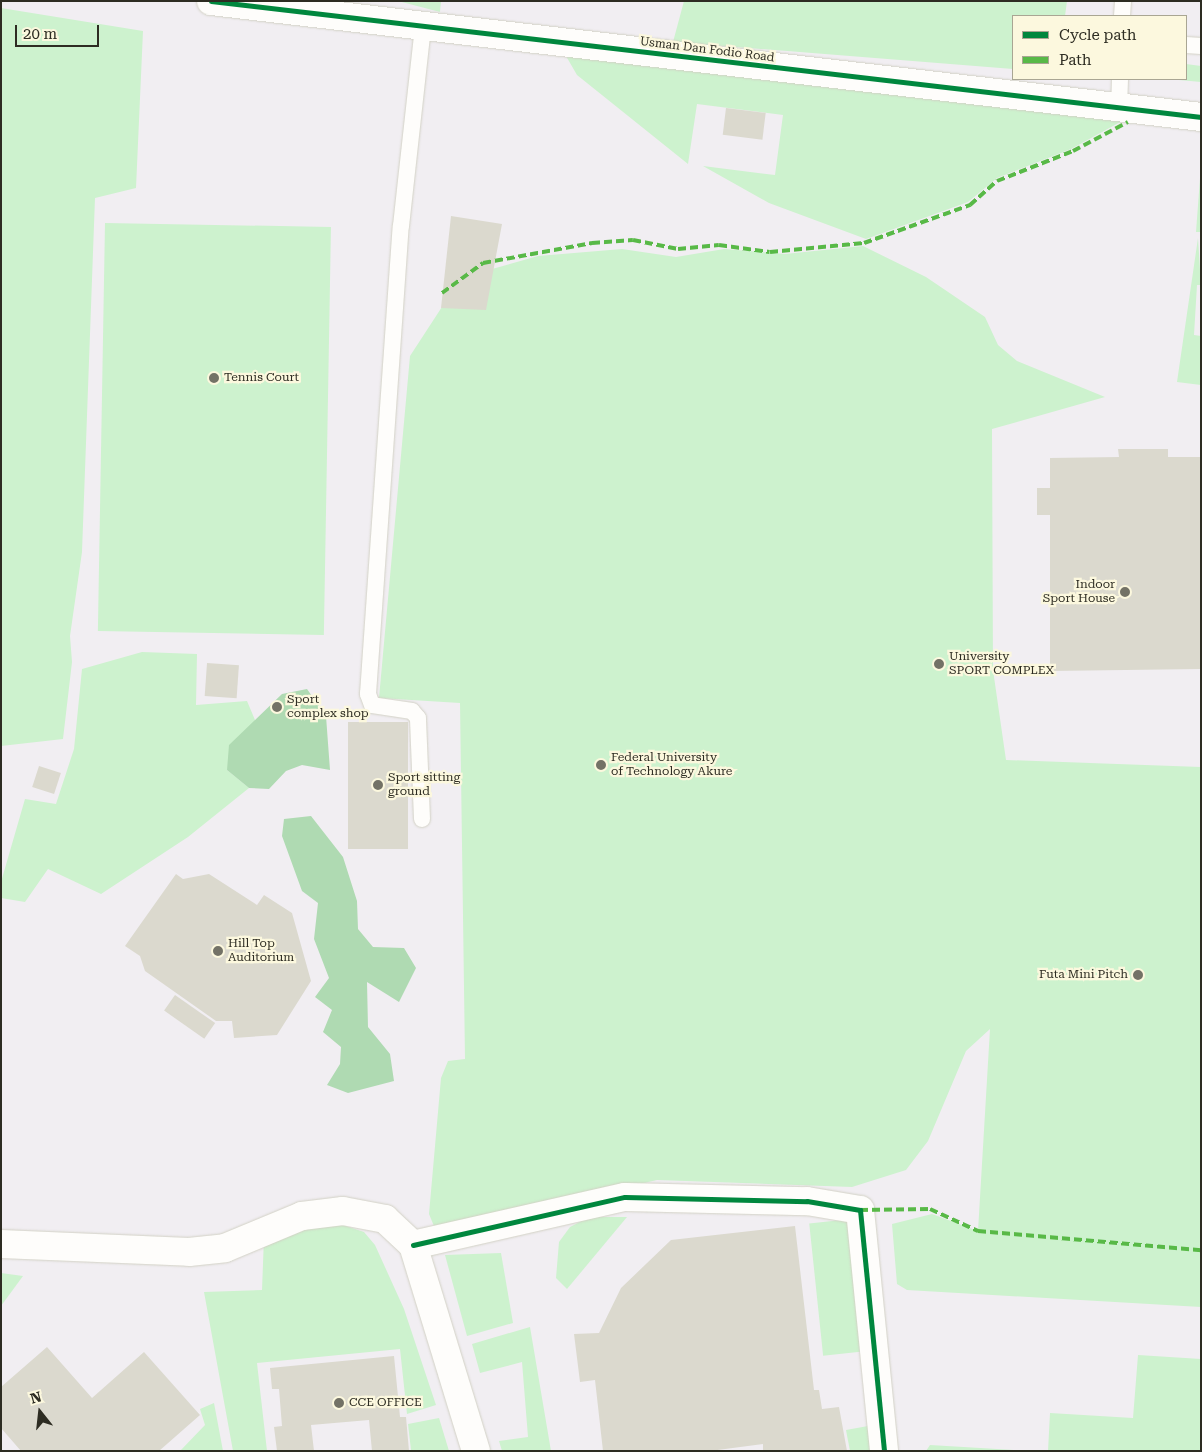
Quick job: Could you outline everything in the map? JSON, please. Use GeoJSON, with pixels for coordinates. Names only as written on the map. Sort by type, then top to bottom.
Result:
{"type":"FeatureCollection","features":[{"type":"Feature","properties":{"kind":"street","name":"Usman Dan Fodio Road"},"geometry":{"type":"LineString","coordinates":[[210,1],[1201,118]]}},
{"type":"Feature","properties":{"kind":"street"},"geometry":{"type":"LineString","coordinates":[[413,1245],[625,1197],[807,1201],[860,1210],[884,1451]]}},
{"type":"Feature","properties":{"kind":"street"},"geometry":{"type":"LineString","coordinates":[[1,1244],[189,1252],[226,1248],[302,1216],[343,1211],[385,1219],[413,1245],[476,1451]]}},
{"type":"Feature","properties":{"kind":"lane"},"geometry":{"type":"LineString","coordinates":[[1122,15],[1123,1]]}},
{"type":"Feature","properties":{"kind":"lane"},"geometry":{"type":"LineString","coordinates":[[422,26],[401,226],[368,694],[372,705],[412,711],[418,718],[422,819]]}},
{"type":"Feature","properties":{"kind":"lane"},"geometry":{"type":"LineString","coordinates":[[1187,45],[1201,46]]}},
{"type":"Feature","properties":{"kind":"lane"},"geometry":{"type":"LineString","coordinates":[[1119,108],[1120,80]]}},
{"type":"Feature","properties":{"kind":"shaded area","name":"Federal University of Technology Akure"},"geometry":{"type":"Polygon","coordinates":[[[1,1],[1201,1],[1201,1451],[1,1451],[1,1]]]}},
{"type":"Feature","properties":{"kind":"green space"},"geometry":{"type":"Polygon","coordinates":[[[398,1],[441,1],[440,12],[398,1]]]}},
{"type":"Feature","properties":{"kind":"green space"},"geometry":{"type":"Polygon","coordinates":[[[684,1],[1067,1],[1065,15],[1012,15],[1012,69],[673,42],[684,1]]]}},
{"type":"Feature","properties":{"kind":"green space"},"geometry":{"type":"Polygon","coordinates":[[[1,8],[143,31],[136,188],[95,198],[82,552],[70,636],[72,662],[63,739],[1,746],[1,8]]]}},
{"type":"Feature","properties":{"kind":"green space"},"geometry":{"type":"Polygon","coordinates":[[[566,56],[735,76],[810,79],[1124,120],[1071,149],[997,178],[968,202],[866,239],[769,203],[703,166],[775,175],[783,115],[697,104],[688,164],[577,75],[566,56]]]}},
{"type":"Feature","properties":{"kind":"green space"},"geometry":{"type":"Polygon","coordinates":[[[1187,64],[1201,66],[1201,82],[1179,80],[1187,80],[1187,64]]]}},
{"type":"Feature","properties":{"kind":"green space"},"geometry":{"type":"Polygon","coordinates":[[[1201,165],[1201,232],[1196,232],[1201,165]]]}},
{"type":"Feature","properties":{"kind":"green space","name":"Tennis Court"},"geometry":{"type":"Polygon","coordinates":[[[105,223],[331,227],[324,635],[98,631],[105,223]]]}},
{"type":"Feature","properties":{"kind":"green space"},"geometry":{"type":"Polygon","coordinates":[[[1198,238],[1201,285],[1197,285],[1194,335],[1201,336],[1201,385],[1177,382],[1198,238]]]}},
{"type":"Feature","properties":{"kind":"green space"},"geometry":{"type":"Polygon","coordinates":[[[863,246],[926,277],[985,317],[998,345],[1017,361],[1105,397],[992,429],[993,670],[1006,760],[1201,767],[1201,1307],[907,1290],[897,1284],[892,1224],[932,1214],[978,1231],[990,1029],[966,1051],[928,1141],[906,1170],[852,1187],[657,1180],[436,1231],[429,1214],[441,1078],[448,1061],[465,1059],[460,703],[379,698],[410,356],[453,290],[485,271],[538,256],[622,249],[676,257],[724,249],[785,254],[863,246]]]}},
{"type":"Feature","properties":{"kind":"green space"},"geometry":{"type":"Polygon","coordinates":[[[142,652],[197,654],[196,705],[247,701],[255,720],[227,770],[249,788],[188,837],[101,894],[48,869],[25,902],[1,898],[1,882],[25,799],[56,804],[74,749],[82,669],[142,652]]]}},
{"type":"Feature","properties":{"kind":"green space"},"geometry":{"type":"Polygon","coordinates":[[[307,689],[326,716],[330,770],[302,765],[286,771],[269,789],[249,788],[227,770],[229,745],[282,694],[307,689]]]}},
{"type":"Feature","properties":{"kind":"green space"},"geometry":{"type":"Polygon","coordinates":[[[311,816],[343,857],[357,901],[358,929],[373,947],[404,948],[416,968],[399,1002],[367,982],[368,1027],[390,1054],[394,1081],[348,1093],[327,1085],[340,1064],[341,1047],[323,1032],[332,1010],[315,997],[329,978],[314,939],[318,903],[302,891],[282,836],[284,819],[311,816]]]}},
{"type":"Feature","properties":{"kind":"green space"},"geometry":{"type":"Polygon","coordinates":[[[589,1217],[627,1217],[567,1289],[556,1278],[559,1242],[570,1227],[589,1217]]]}},
{"type":"Feature","properties":{"kind":"green space"},"geometry":{"type":"Polygon","coordinates":[[[851,1219],[865,1351],[823,1356],[809,1223],[851,1219]]]}},
{"type":"Feature","properties":{"kind":"green space"},"geometry":{"type":"Polygon","coordinates":[[[331,1221],[364,1232],[375,1245],[404,1309],[436,1405],[407,1414],[400,1349],[257,1363],[267,1451],[233,1451],[204,1292],[262,1290],[264,1237],[331,1221]]]}},
{"type":"Feature","properties":{"kind":"green space"},"geometry":{"type":"Polygon","coordinates":[[[501,1253],[513,1323],[467,1336],[445,1255],[501,1253]]]}},
{"type":"Feature","properties":{"kind":"green space"},"geometry":{"type":"Polygon","coordinates":[[[1,1273],[23,1276],[1,1306],[1,1273]]]}},
{"type":"Feature","properties":{"kind":"green space"},"geometry":{"type":"Polygon","coordinates":[[[530,1327],[551,1451],[502,1451],[499,1441],[528,1437],[522,1362],[480,1373],[472,1344],[530,1327]]]}},
{"type":"Feature","properties":{"kind":"green space"},"geometry":{"type":"Polygon","coordinates":[[[1138,1355],[1201,1359],[1201,1451],[1048,1451],[1050,1413],[1133,1418],[1138,1355]]]}},
{"type":"Feature","properties":{"kind":"green space"},"geometry":{"type":"Polygon","coordinates":[[[214,1403],[223,1451],[180,1451],[205,1425],[200,1409],[214,1403]]]}},
{"type":"Feature","properties":{"kind":"green space"},"geometry":{"type":"Polygon","coordinates":[[[439,1418],[449,1451],[411,1450],[408,1424],[439,1418]]]}},
{"type":"Feature","properties":{"kind":"green space"},"geometry":{"type":"Polygon","coordinates":[[[868,1426],[872,1451],[850,1451],[846,1430],[868,1426]]]}},
{"type":"Feature","properties":{"kind":"green space"},"geometry":{"type":"Polygon","coordinates":[[[930,1445],[1029,1451],[926,1451],[930,1445]]]}},
{"type":"Feature","properties":{"kind":"building"},"geometry":{"type":"Polygon","coordinates":[[[726,108],[766,113],[762,140],[723,135],[726,108]]]}},
{"type":"Feature","properties":{"kind":"building"},"geometry":{"type":"Polygon","coordinates":[[[451,216],[502,224],[486,310],[441,308],[451,216]]]}},
{"type":"Feature","properties":{"kind":"building","name":"Indoor Sport House"},"geometry":{"type":"Polygon","coordinates":[[[1118,449],[1168,449],[1168,457],[1201,457],[1201,669],[1050,671],[1050,515],[1037,515],[1037,488],[1050,488],[1050,458],[1119,457],[1118,449]]]}},
{"type":"Feature","properties":{"kind":"building"},"geometry":{"type":"Polygon","coordinates":[[[207,663],[239,665],[237,698],[205,696],[207,663]]]}},
{"type":"Feature","properties":{"kind":"building"},"geometry":{"type":"Polygon","coordinates":[[[276,702],[280,702],[283,707],[282,711],[276,712],[273,709],[273,705],[276,702]]]}},
{"type":"Feature","properties":{"kind":"building","name":"Sport sitting ground"},"geometry":{"type":"Polygon","coordinates":[[[348,722],[408,722],[408,849],[348,849],[348,722]]]}},
{"type":"Feature","properties":{"kind":"building"},"geometry":{"type":"Polygon","coordinates":[[[39,766],[61,773],[54,794],[32,787],[39,766]]]}},
{"type":"Feature","properties":{"kind":"building","name":"Hill Top Auditorium"},"geometry":{"type":"Polygon","coordinates":[[[176,874],[183,879],[209,874],[257,905],[264,895],[292,913],[311,981],[277,1035],[234,1038],[232,1021],[216,1021],[145,971],[140,956],[125,946],[176,874]]]}},
{"type":"Feature","properties":{"kind":"building"},"geometry":{"type":"Polygon","coordinates":[[[175,995],[215,1023],[204,1039],[164,1011],[175,995]]]}},
{"type":"Feature","properties":{"kind":"building"},"geometry":{"type":"Polygon","coordinates":[[[795,1226],[814,1390],[819,1390],[822,1409],[839,1407],[847,1451],[763,1451],[763,1444],[710,1451],[603,1451],[595,1380],[580,1382],[574,1334],[599,1333],[621,1288],[671,1240],[795,1226]]]}},
{"type":"Feature","properties":{"kind":"building"},"geometry":{"type":"Polygon","coordinates":[[[47,1347],[92,1398],[144,1352],[200,1415],[159,1451],[21,1451],[1,1428],[1,1387],[47,1347]]]}},
{"type":"Feature","properties":{"kind":"building","name":"CCE OFFICE"},"geometry":{"type":"Polygon","coordinates":[[[394,1356],[400,1417],[406,1417],[409,1451],[372,1451],[369,1420],[311,1425],[314,1451],[277,1451],[274,1427],[282,1426],[279,1389],[272,1389],[270,1368],[394,1356]]]}},
{"type":"Feature","properties":{"kind":"marked path"},"geometry":{"type":"LineString","coordinates":[[442,293],[483,263],[592,243],[633,240],[678,249],[719,245],[770,252],[864,243],[970,205],[997,181],[1073,151],[1128,122]]}},
{"type":"Feature","properties":{"kind":"marked path"},"geometry":{"type":"LineString","coordinates":[[860,1210],[930,1209],[978,1231],[1201,1250]]}},
{"type":"Feature","properties":{"kind":"cycle path"},"geometry":{"type":"LineString","coordinates":[[211,1],[1201,117]]}},
{"type":"Feature","properties":{"kind":"cycle path"},"geometry":{"type":"LineString","coordinates":[[413,1245],[625,1197],[807,1201],[860,1210],[884,1451]]}},
{"type":"Feature","properties":{"kind":"place","name":"Tennis Court"},"geometry":{"type":"Point","coordinates":[214,378]}},
{"type":"Feature","properties":{"kind":"place","name":"Indoor Sport House"},"geometry":{"type":"Point","coordinates":[1125,592]}},
{"type":"Feature","properties":{"kind":"place","name":"University SPORT COMPLEX"},"geometry":{"type":"Point","coordinates":[939,664]}},
{"type":"Feature","properties":{"kind":"place","name":"Sport complex shop"},"geometry":{"type":"Point","coordinates":[277,707]}},
{"type":"Feature","properties":{"kind":"place","name":"Federal University of Technology Akure"},"geometry":{"type":"Point","coordinates":[601,765]}},
{"type":"Feature","properties":{"kind":"place","name":"Sport sitting ground"},"geometry":{"type":"Point","coordinates":[378,785]}},
{"type":"Feature","properties":{"kind":"place","name":"Hill Top Auditorium"},"geometry":{"type":"Point","coordinates":[218,951]}},
{"type":"Feature","properties":{"kind":"place","name":"Futa Mini Pitch"},"geometry":{"type":"Point","coordinates":[1138,975]}},
{"type":"Feature","properties":{"kind":"place","name":"CCE OFFICE"},"geometry":{"type":"Point","coordinates":[339,1403]}}]}
